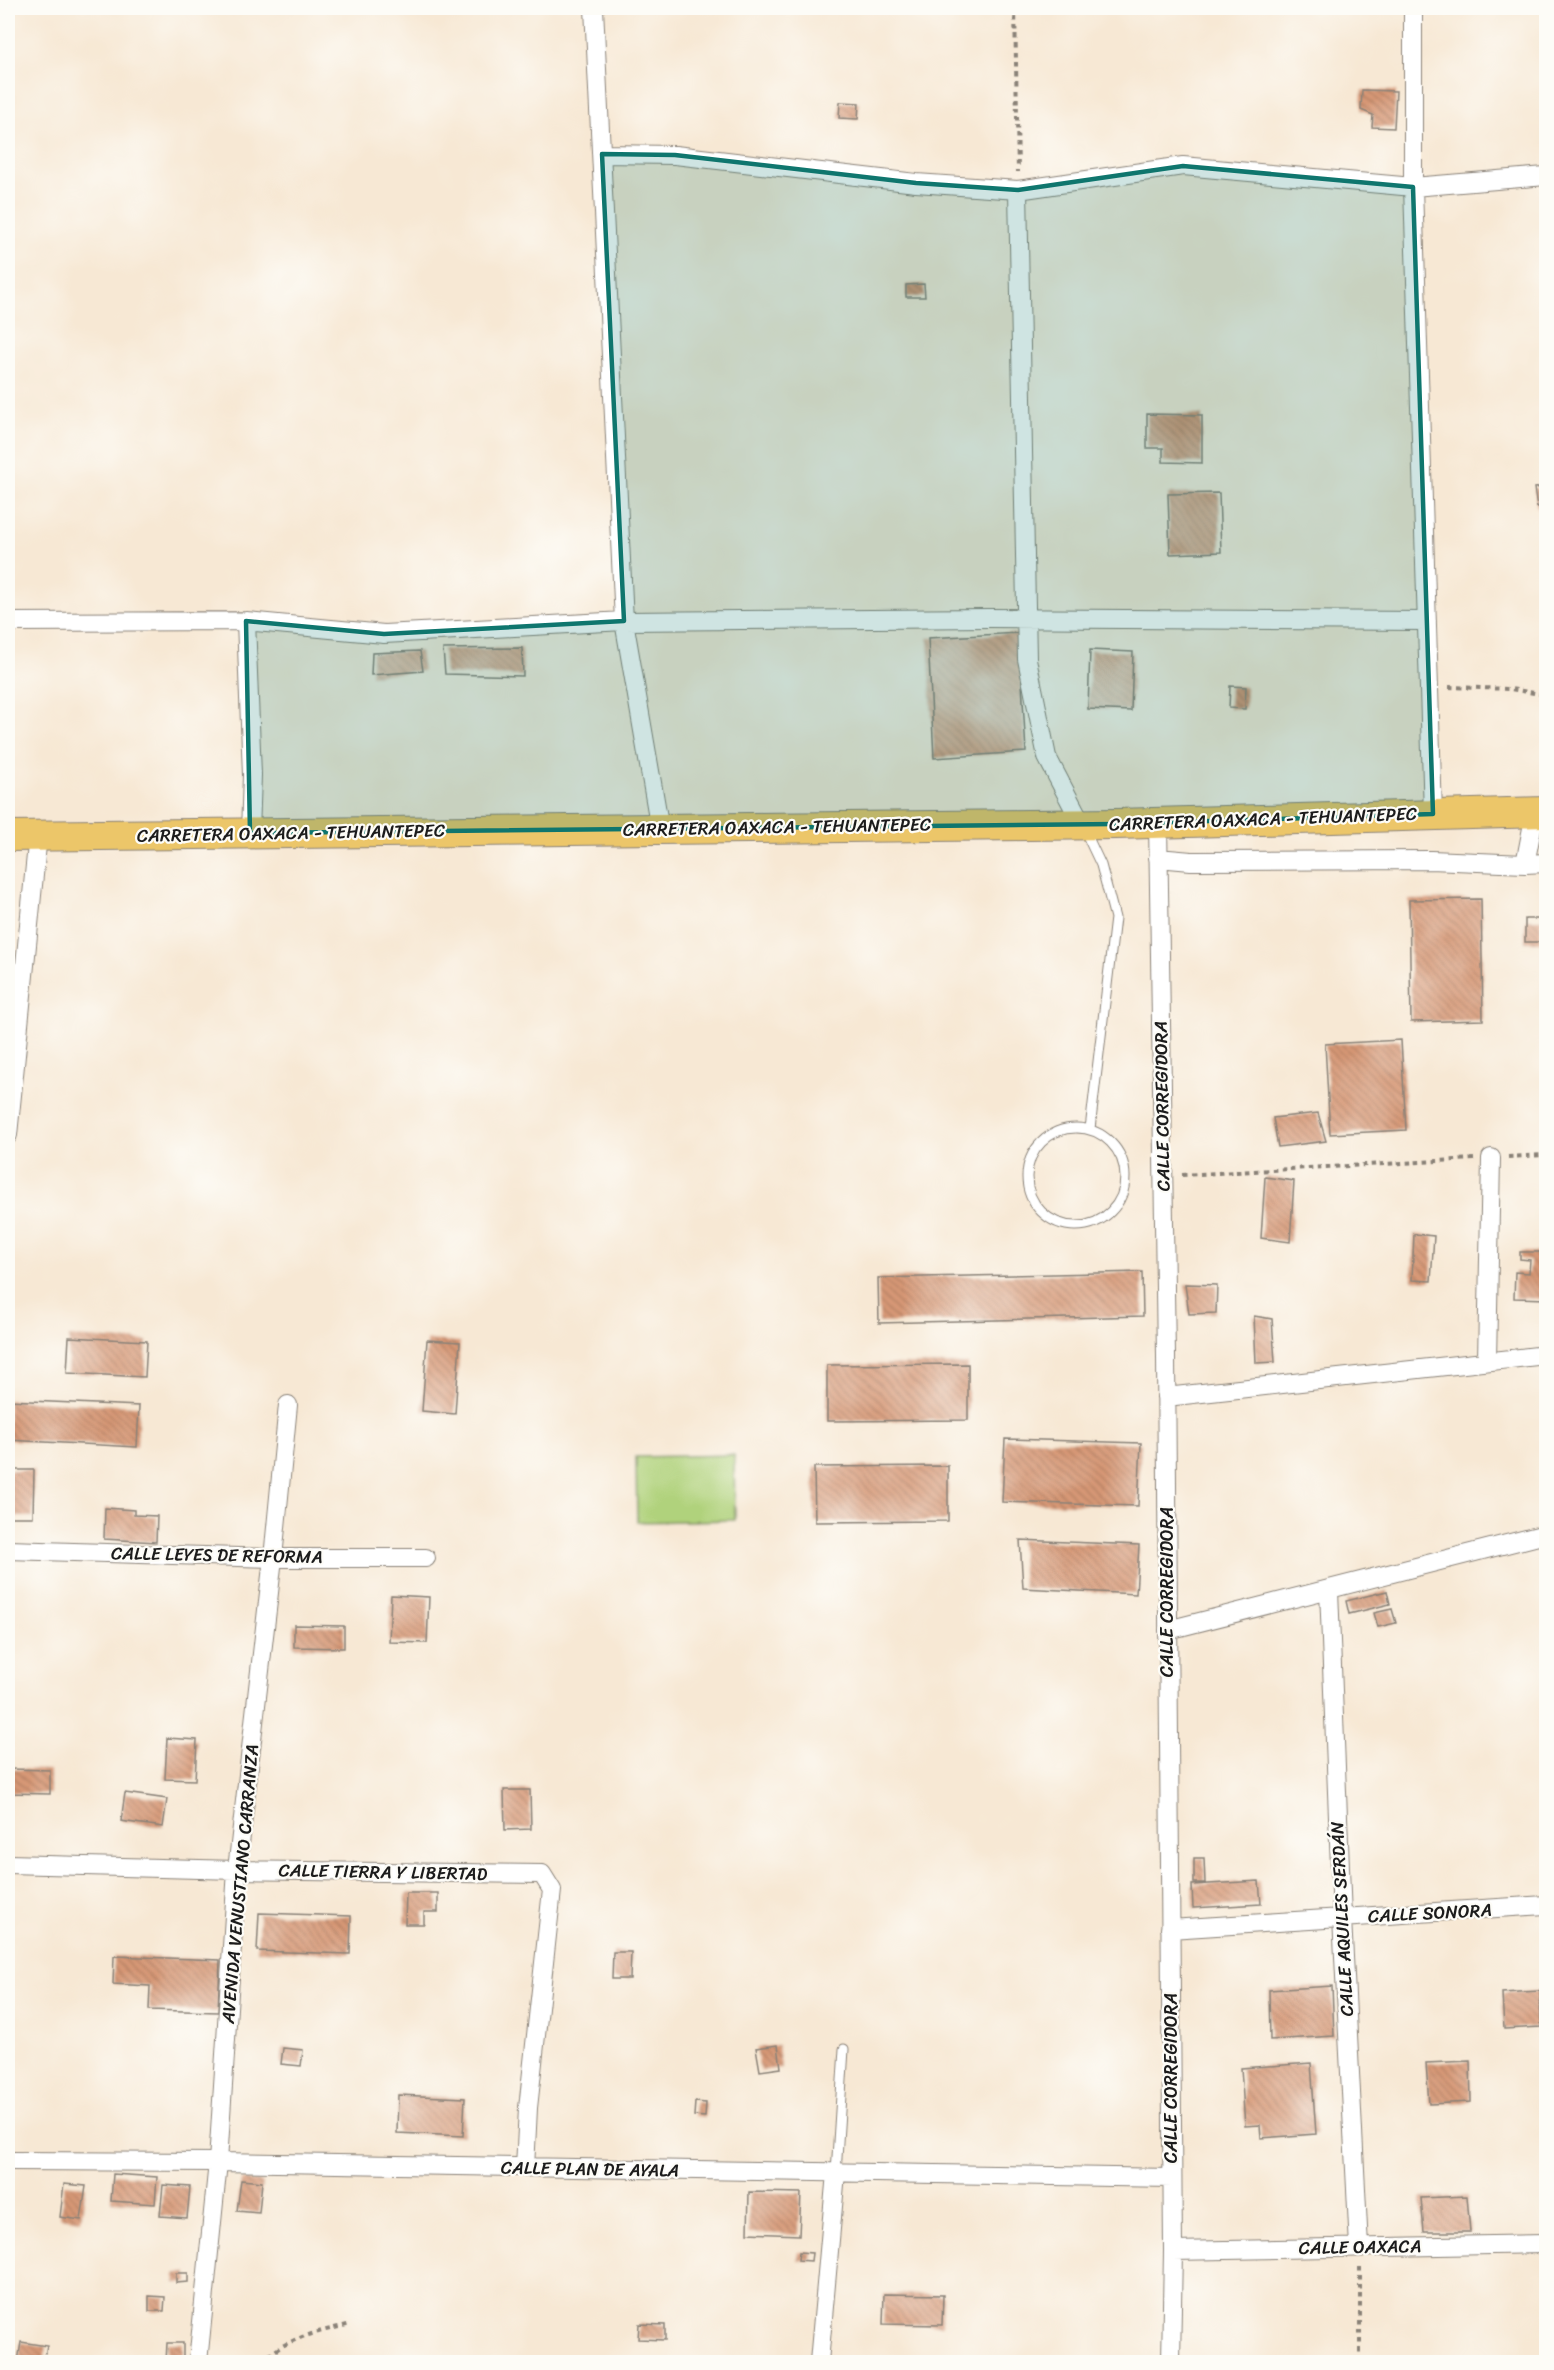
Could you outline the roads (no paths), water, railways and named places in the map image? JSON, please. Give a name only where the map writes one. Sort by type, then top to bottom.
[{"type":"main road","name":"CARRETERA OAXACA - TEHUANTEPEC","points":[[8,836],[1082,824],[1541,812]]},
{"type":"street","points":[[594,8],[624,621],[660,829]]},
{"type":"street","points":[[1413,8],[1413,187],[1433,814]]},
{"type":"street","points":[[602,154],[675,155],[916,183],[1018,190],[1183,166],[1413,187],[1546,176]]},
{"type":"street","points":[[1018,190],[1027,659],[1047,757],[1082,824]]},
{"type":"street","points":[[8,622],[246,621],[384,634],[624,621],[1026,619],[1427,621]]},
{"type":"street","points":[[246,621],[252,775],[249,833]]},
{"type":"street","points":[[1525,864],[1541,812]]},
{"type":"street","name":"CALLE CORREGIDORA","points":[[1158,822],[1168,1630],[1173,2251],[1171,2362]]},
{"type":"street","points":[[8,1135],[38,836]]},
{"type":"street","points":[[1158,858],[1191,861],[1431,860],[1546,863]]},
{"type":"street","points":[[1487,1361],[1491,1158]]},
{"type":"street","points":[[1166,1397],[1546,1355]]},
{"type":"street","name":"AVENIDA VENUSTIANO CARRANZA","points":[[198,2362],[218,2162],[237,1870],[288,1405]]},
{"type":"street","points":[[1168,1630],[1546,1534]]},
{"type":"street","name":"CALLE LEYES DE REFORMA","points":[[8,1550],[273,1558],[426,1558]]},
{"type":"street","name":"CALLE AQUILES SERDÁN","points":[[1329,1590],[1342,1918],[1359,2247]]},
{"type":"street","name":"CALLE TIERRA Y LIBERTAD","points":[[8,1864],[542,1874],[552,1890],[528,2108],[525,2168]]},
{"type":"street","name":"CALLE SONORA","points":[[1170,1929],[1546,1905]]},
{"type":"street","name":"CALLE PLAN DE AYALA","points":[[8,2161],[218,2162],[1172,2178]]},
{"type":"street","points":[[819,2362],[836,2173]]},
{"type":"street","name":"CALLE OAXACA","points":[[1173,2251],[1546,2244]]},
{"type":"lane","points":[[1082,824],[1101,865],[1114,918],[1090,1129]]},
{"type":"lane","points":[[1073,1128],[1090,1129],[1105,1137],[1120,1154],[1126,1177],[1124,1192],[1117,1206],[1106,1217],[1092,1224],[1077,1227],[1062,1225],[1047,1217],[1035,1205],[1028,1189],[1027,1172],[1031,1155],[1041,1142],[1056,1132],[1073,1128]]},
{"type":"lane","points":[[836,2173],[844,2049]]}]
